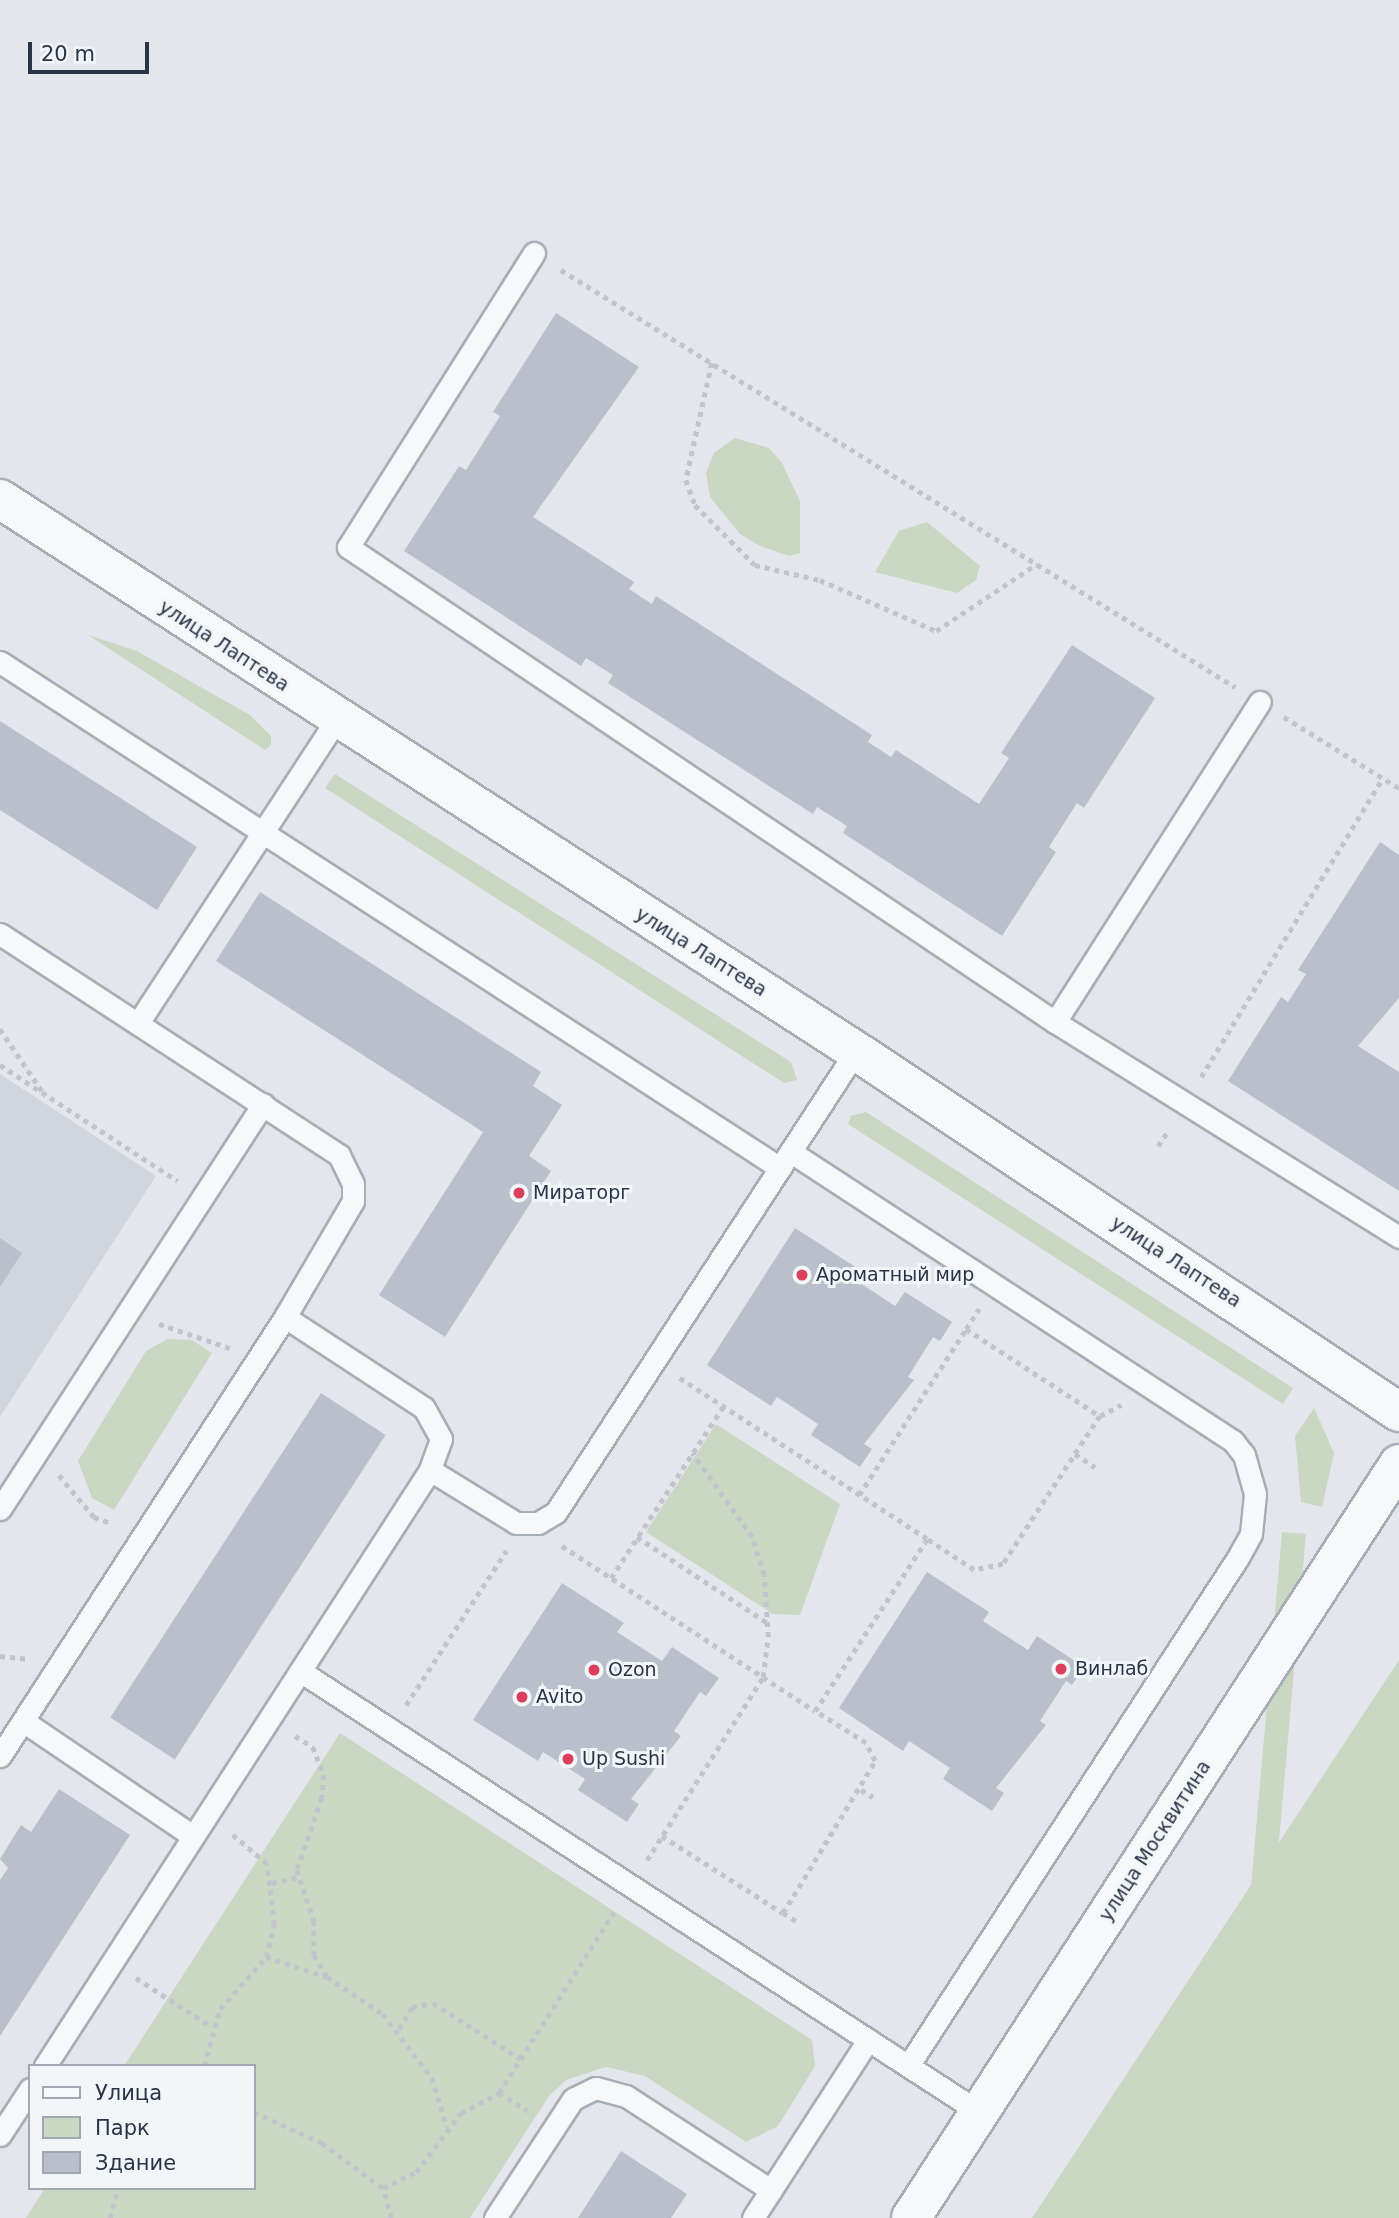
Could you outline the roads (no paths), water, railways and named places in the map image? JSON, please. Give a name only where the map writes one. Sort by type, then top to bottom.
[{"type":"street","name":"улица Лаптева","points":[[0,499],[336,720],[856,1051],[1399,1412]]},
{"type":"street","name":"улица Москвитина","points":[[911,2218],[1399,1464]]},
{"type":"lane","points":[[534,253],[348,547],[1055,1022],[1399,1237]]},
{"type":"lane","points":[[0,662],[263,833],[1233,1441],[1244,1455],[1255,1494],[1251,1534],[908,2066]]},
{"type":"lane","points":[[1055,1022],[1260,702]]},
{"type":"lane","points":[[138,1023],[336,720]]},
{"type":"lane","points":[[0,934],[339,1155],[353,1184],[345,1221],[0,1756]]},
{"type":"lane","points":[[430,1470],[526,1524],[556,1512],[856,1051]]},
{"type":"lane","points":[[1,1505],[48,1437],[262,1104]]},
{"type":"lane","points":[[46,2064],[430,1470],[441,1439],[434,1417],[285,1317]]},
{"type":"lane","points":[[300,1671],[979,2112]]},
{"type":"lane","points":[[23,1721],[194,1836]]},
{"type":"lane","points":[[753,2218],[868,2040]]},
{"type":"lane","points":[[495,2218],[573,2099],[596,2088],[626,2096],[771,2190]]},
{"type":"lane","points":[[0,2135],[28,2092]]},
{"type":"place","name":"Мираторг","points":[[519,1193]]},
{"type":"place","name":"Ароматный мир","points":[[802,1275]]},
{"type":"place","name":"Винлаб","points":[[1061,1669]]},
{"type":"place","name":"Ozon","points":[[594,1670]]},
{"type":"place","name":"Avito","points":[[522,1697]]},
{"type":"place","name":"Up Sushi","points":[[568,1759]]}]
